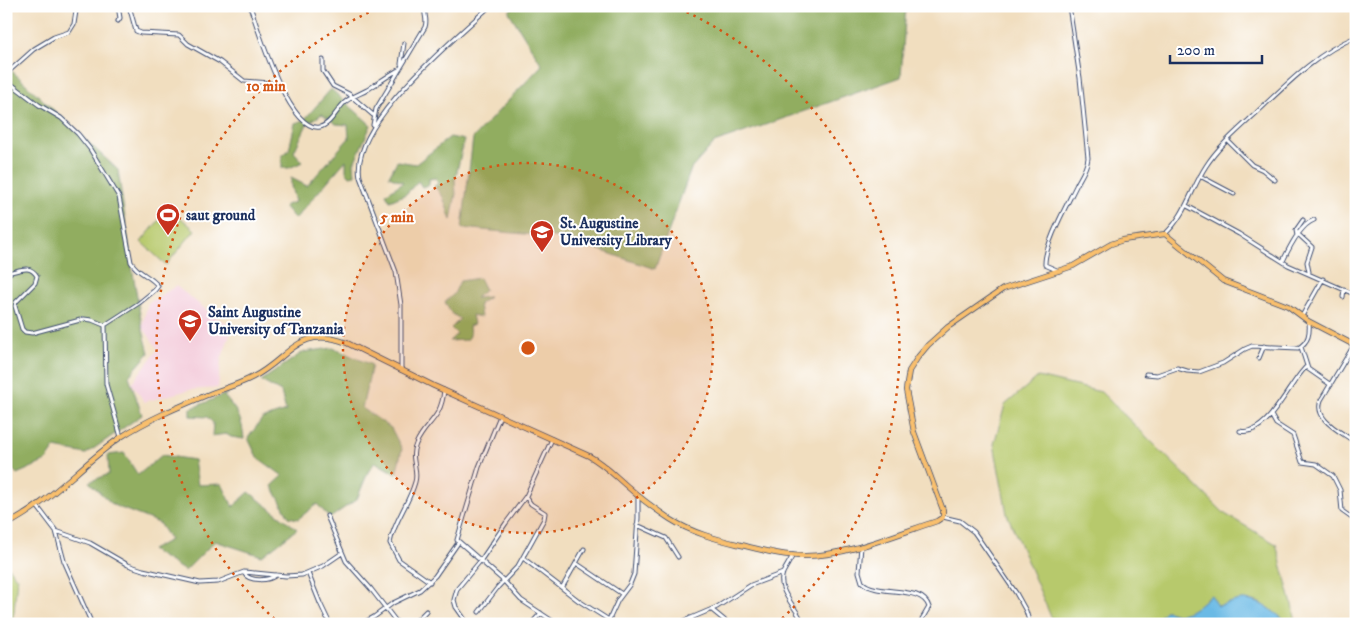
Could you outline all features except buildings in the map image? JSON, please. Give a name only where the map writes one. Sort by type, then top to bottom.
[{"type":"main road","points":[[6,525],[37,506],[84,464],[121,436],[150,420],[251,378],[300,343],[312,339],[334,339],[596,459],[638,496],[676,523],[696,532],[732,543],[793,556],[820,555],[861,546],[937,522],[943,517],[943,510],[914,432],[906,390],[909,371],[928,345],[948,327],[1003,289],[1084,261],[1112,244],[1123,240],[1165,234],[1223,280],[1282,303],[1308,321],[1355,345]]},
{"type":"street","points":[[67,6],[77,10]]},
{"type":"street","points":[[6,74],[34,49],[54,37],[69,32],[74,24],[75,13],[86,6]]},
{"type":"street","points":[[118,6],[120,16],[118,21]]},
{"type":"street","points":[[129,6],[136,31],[141,33],[179,35],[244,80],[270,84],[282,89]]},
{"type":"street","points":[[250,6],[273,71],[300,118],[307,125],[322,126],[346,102],[400,68],[404,43]]},
{"type":"street","points":[[373,128],[374,115],[427,23],[424,12],[425,6]]},
{"type":"street","points":[[402,370],[401,304],[398,278],[392,257],[358,170],[362,154],[373,128],[428,62],[490,6]]},
{"type":"street","points":[[1059,271],[1045,265],[1046,255],[1069,201],[1086,168],[1088,158],[1080,78],[1069,6]]},
{"type":"street","points":[[1165,234],[1175,226],[1187,206],[1200,176],[1214,154],[1292,79],[1333,48],[1356,37]]},
{"type":"street","points":[[323,60],[323,71],[330,83],[354,97],[374,115]]},
{"type":"street","points":[[6,80],[39,105],[61,118],[90,149],[119,197],[131,262],[135,269],[154,281],[158,286],[156,290],[139,303],[105,325]]},
{"type":"street","points":[[1228,140],[1252,165],[1266,172],[1275,180]]},
{"type":"street","points":[[1200,176],[1234,194]]},
{"type":"street","points":[[1187,206],[1283,261],[1356,295]]},
{"type":"street","points":[[1303,220],[1296,230],[1298,236],[1312,248],[1307,266],[1309,273]]},
{"type":"street","points":[[1283,261],[1290,246],[1309,223],[1314,220]]},
{"type":"street","points":[[6,273],[28,269],[36,273],[37,276],[35,283],[16,302],[15,306],[22,329],[25,332],[32,333],[84,319],[105,325]]},
{"type":"street","points":[[1302,316],[1323,279]]},
{"type":"street","points":[[1343,297],[1344,289]]},
{"type":"street","points":[[1146,374],[1157,375],[1177,368],[1187,372],[1199,372],[1223,363],[1248,346],[1301,347],[1309,336],[1308,321]]},
{"type":"street","points":[[105,325],[106,384],[121,436]]},
{"type":"street","points":[[1259,358],[1264,345]]},
{"type":"street","points":[[1355,345],[1319,405],[1321,414],[1336,429],[1356,443]]},
{"type":"street","points":[[1301,347],[1306,367],[1331,385]]},
{"type":"street","points":[[1240,431],[1245,433],[1253,431],[1271,415],[1296,378],[1306,367]]},
{"type":"street","points":[[430,582],[399,560],[390,543],[394,529],[416,481],[416,470],[412,458],[413,450],[441,409],[444,390]]},
{"type":"street","points":[[1271,415],[1276,424],[1292,435],[1302,462],[1316,464],[1333,476],[1340,490],[1342,511],[1356,521]]},
{"type":"street","points":[[500,416],[484,454],[457,538],[459,543],[504,581],[521,600],[557,624]]},
{"type":"street","points":[[468,624],[462,618],[456,606],[455,594],[457,589],[481,560],[526,496],[552,439]]},
{"type":"street","points":[[479,612],[523,558],[546,515],[542,510],[530,504],[526,496]]},
{"type":"street","points":[[523,558],[608,622],[634,574],[638,496]]},
{"type":"street","points":[[37,506],[56,531],[64,561],[92,624]]},
{"type":"street","points":[[326,516],[346,561],[386,607],[398,624]]},
{"type":"street","points":[[943,517],[960,521],[974,532],[1016,593],[1026,611],[1030,624]]},
{"type":"street","points":[[637,525],[666,538],[678,557]]},
{"type":"street","points":[[56,531],[90,542],[128,565],[188,581],[210,583],[244,572],[295,576],[308,573],[342,553]]},
{"type":"street","points":[[361,624],[369,622],[386,607],[417,593],[442,568],[459,543]]},
{"type":"street","points":[[861,546],[859,572],[862,582],[873,589],[889,589],[922,598],[929,607],[922,618],[922,624]]},
{"type":"street","points":[[562,588],[584,549]]},
{"type":"street","points":[[793,556],[782,578],[784,591],[803,623]]},
{"type":"street","points":[[335,558],[346,561]]},
{"type":"street","points":[[576,562],[622,594]]},
{"type":"street","points":[[244,572],[248,578],[269,579],[276,574]]},
{"type":"street","points":[[251,572],[258,578]]},
{"type":"street","points":[[308,573],[330,624]]},
{"type":"street","points":[[677,624],[711,610],[744,588],[783,574]]},
{"type":"street","points":[[711,610],[729,624]]},
{"type":"street","points":[[413,624],[426,611]]},
{"type":"street","points":[[531,624],[541,613]]},
{"type":"street","points":[[690,618],[696,624]]},
{"type":"street","points":[[721,624],[724,620]]},
{"type":"shaded area","name":"Saint Augustine University of Tanzania","points":[[176,286],[217,318],[233,326],[221,360],[218,388],[189,390],[144,402],[132,383],[158,349],[142,326],[148,303]]},
{"type":"green space","points":[[513,6],[906,6],[901,77],[714,143],[691,169],[655,269],[564,238],[462,228],[473,138],[542,65],[509,12]]},
{"type":"green space","points":[[6,69],[13,72],[118,170],[133,273],[142,326],[149,353],[129,376],[142,415],[86,454],[55,448],[46,461],[17,474],[6,463]]},
{"type":"green space","points":[[331,89],[371,125],[354,163],[355,175],[350,176],[346,171],[346,160],[295,219],[284,206],[295,202],[291,178],[307,186],[349,138],[348,125],[336,124],[322,114],[307,124],[294,152],[303,162],[289,168],[282,168],[282,156],[289,150],[295,123],[304,120]]},
{"type":"green space","points":[[450,137],[464,140],[455,180],[456,194],[451,220],[443,197],[434,186],[438,184],[436,178],[429,179],[429,185],[422,187],[418,181],[406,194],[390,201],[386,194],[403,182],[389,176],[397,161],[416,164]]},
{"type":"green space","name":"saut ground","points":[[169,208],[195,230],[166,265],[141,242]]},
{"type":"green space","points":[[479,278],[485,290],[475,298],[489,297],[479,304],[481,317],[472,315],[474,324],[469,326],[470,336],[467,340],[449,341],[457,334],[451,328],[460,319],[451,313],[445,302],[454,294],[460,281]]},
{"type":"green space","points":[[333,348],[372,365],[362,408],[391,428],[402,449],[396,474],[375,462],[368,472],[357,499],[330,518],[317,504],[298,519],[289,517],[272,486],[283,476],[257,457],[248,438],[262,419],[286,411],[281,392],[261,381],[303,352]]},
{"type":"green space","points":[[1038,377],[1101,392],[1225,514],[1276,544],[1297,624],[1286,621],[1257,602],[1243,601],[1218,606],[1208,596],[1198,606],[1186,613],[1177,614],[1165,611],[1154,624],[1054,624],[1007,514],[994,444],[1005,405]]},
{"type":"green space","points":[[228,393],[224,396],[238,416],[244,439],[231,437],[226,434],[212,436],[213,423],[207,417],[190,416],[190,409]]},
{"type":"green space","points":[[124,453],[138,475],[162,455],[194,460],[198,485],[222,484],[233,507],[249,492],[297,529],[262,556],[215,541],[185,571],[151,550],[170,540],[159,523],[113,505],[89,482],[109,474],[108,455]]},
{"type":"green space","points":[[6,565],[17,578],[11,624],[6,624]]},
{"type":"water","points":[[1211,595],[1218,606],[1242,600],[1258,603],[1290,624],[1154,624],[1165,611],[1181,614],[1195,608]]},
{"type":"place","name":"saut ground","points":[[168,236]]},
{"type":"place","name":"St. Augustine University Library","points":[[542,253]]},
{"type":"place","name":"Saint Augustine University of Tanzania","points":[[190,342]]}]
